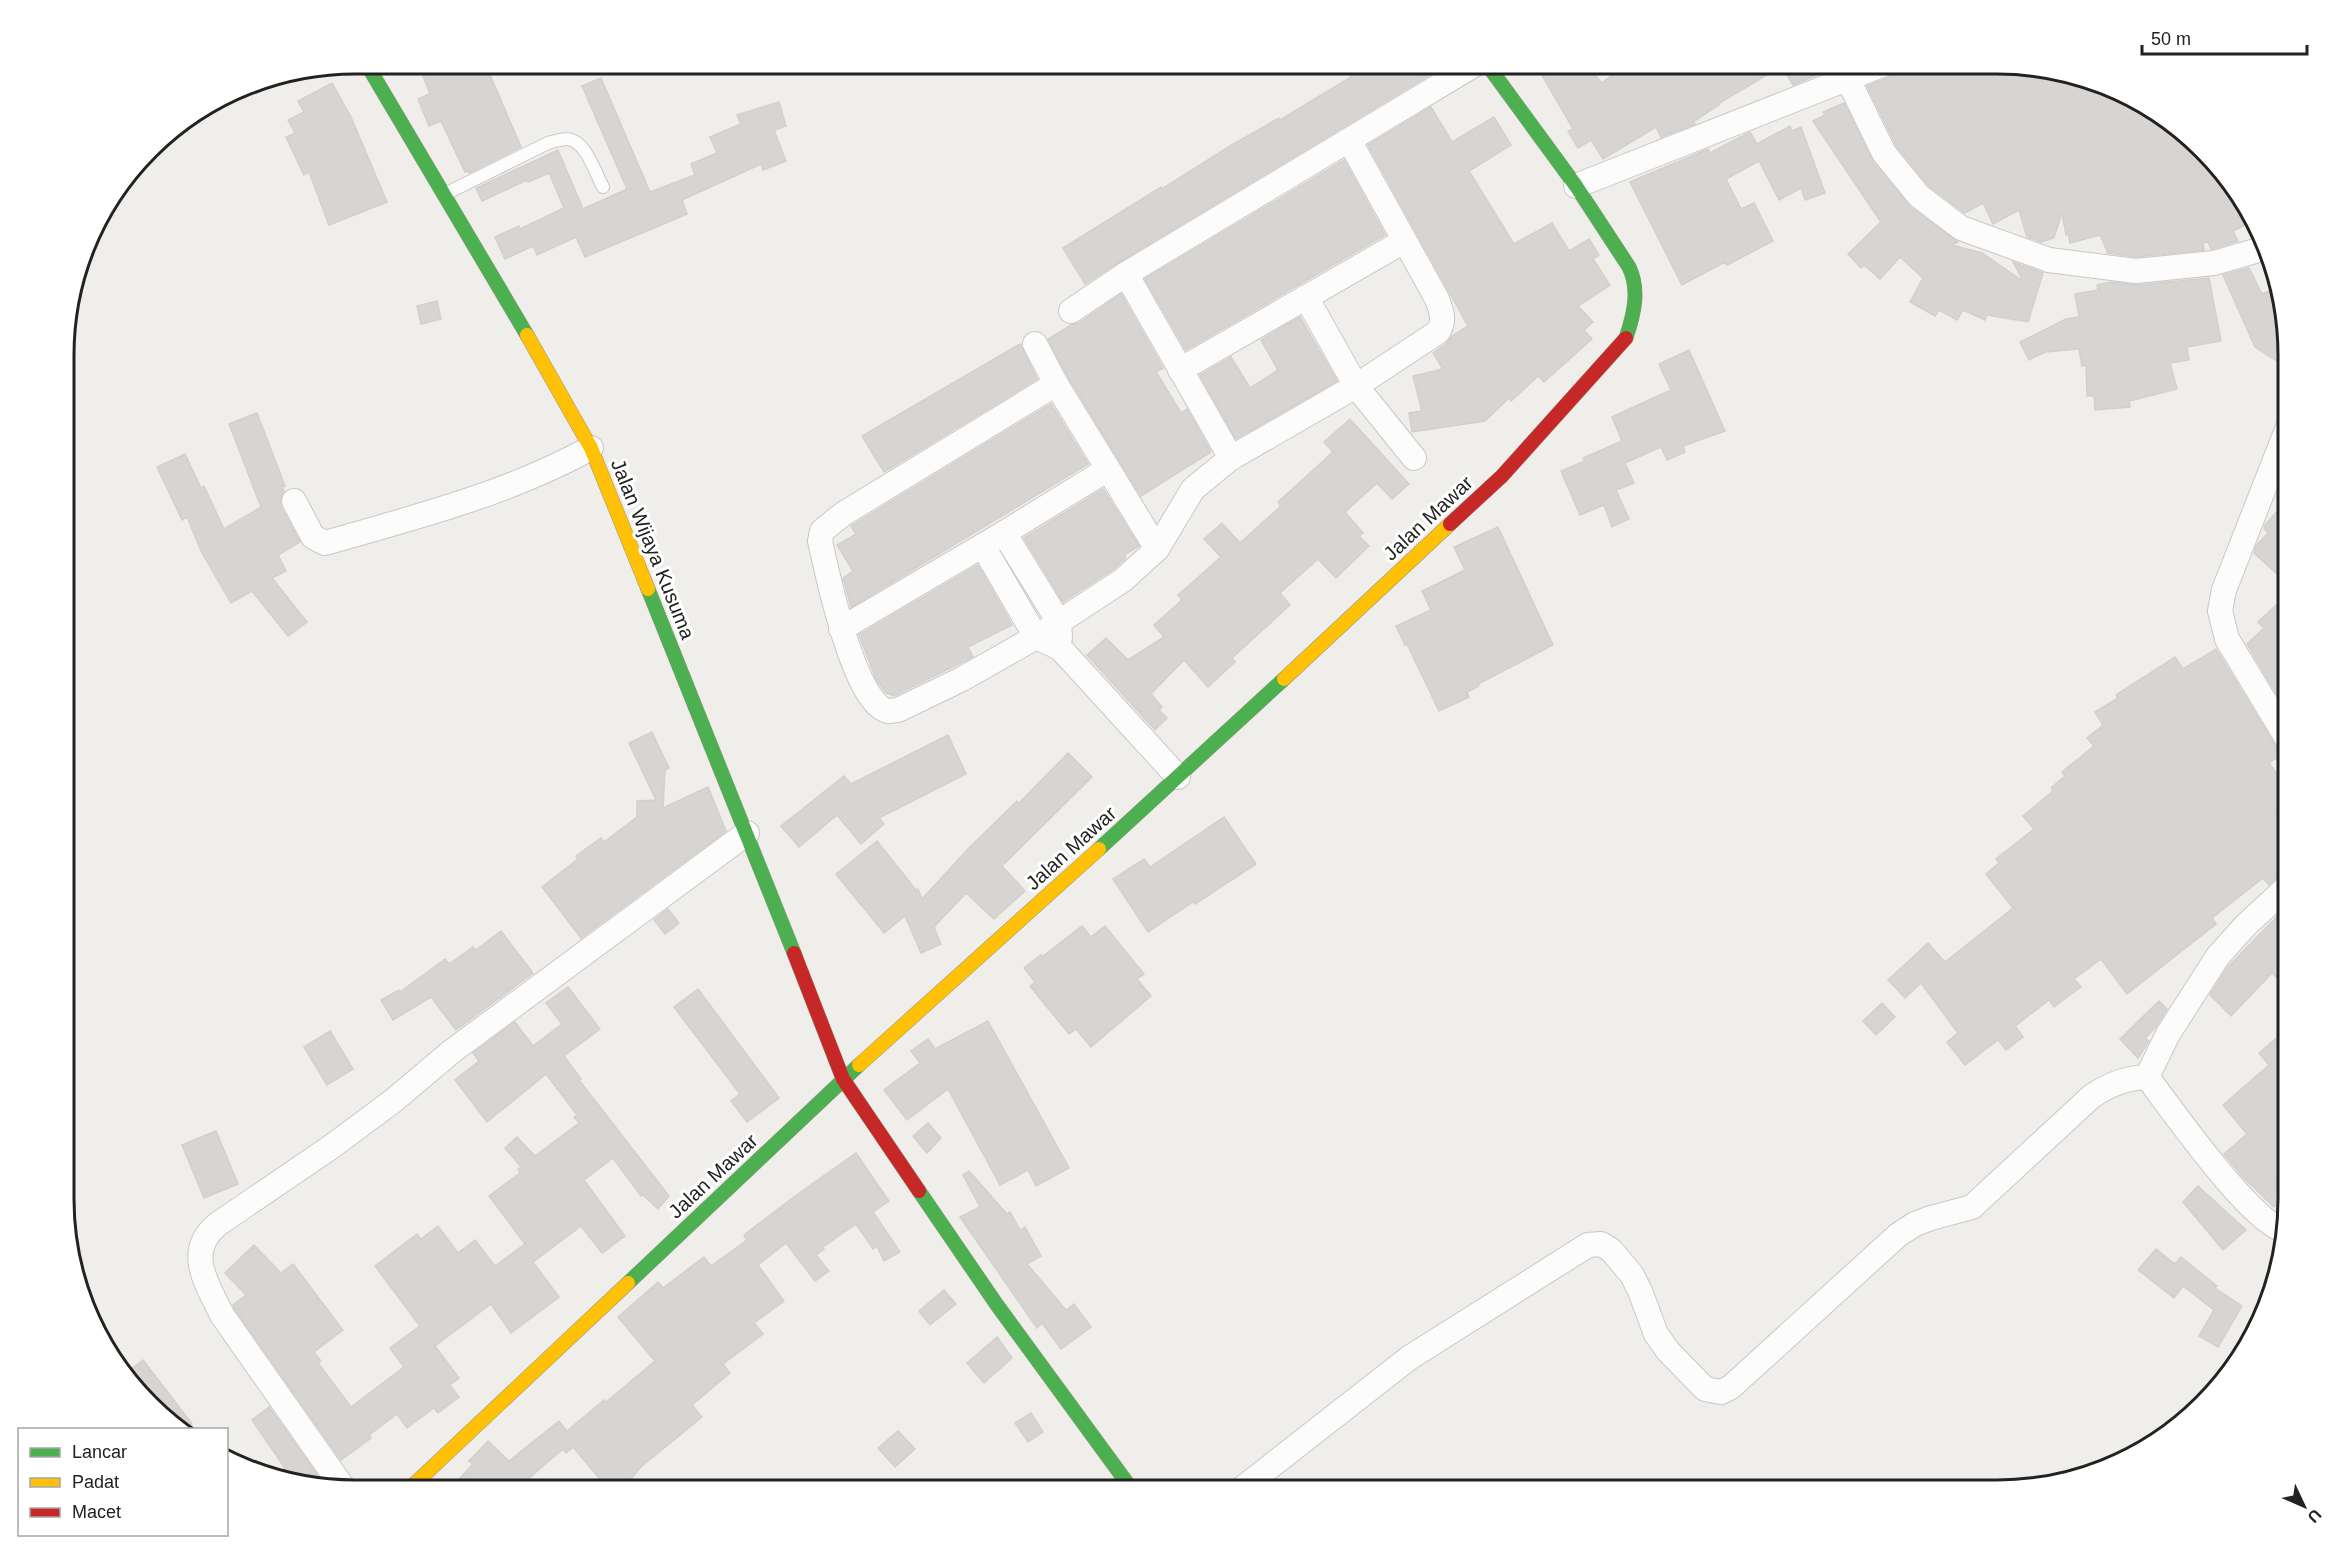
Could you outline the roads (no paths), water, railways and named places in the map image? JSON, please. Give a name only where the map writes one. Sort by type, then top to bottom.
[{"type":"street","name":"Jalan Wijaya Kusuma","points":[[373,74],[538,353],[591,448],[747,833],[843,1079],[997,1305],[1125,1480]]},
{"type":"street","points":[[1071,311],[1126,274],[1459,74]]},
{"type":"street","name":"Jalan Mawar","points":[[419,1480],[843,1079],[1178,777],[1502,476],[1624,342],[1636,298],[1633,278],[1576,186],[1494,74]]},
{"type":"street","points":[[1576,186],[1837,74]]},
{"type":"street","points":[[1845,74],[1884,153],[1919,196],[1961,228],[2049,260],[2136,271],[2214,262],[2258,250]]},
{"type":"street","points":[[1056,384],[843,514],[822,531],[820,541],[841,629],[866,689],[879,705],[888,711],[898,710],[962,679],[1036,637],[1123,580],[1157,549],[1193,489],[1230,458],[1356,386],[1438,332],[1443,324],[1443,314],[1437,299],[1349,140]]},
{"type":"street","points":[[1180,370],[1404,241]]},
{"type":"street","points":[[1126,274],[1230,458]]},
{"type":"street","points":[[1306,297],[1356,386],[1414,458]]},
{"type":"street","points":[[1035,344],[1056,384],[1157,549]]},
{"type":"street","points":[[294,501],[313,537],[325,543],[445,510],[501,490],[564,463],[591,448]]},
{"type":"street","points":[[2278,452],[2224,590],[2220,611],[2227,639],[2278,723]]},
{"type":"street","points":[[841,629],[983,546],[1107,469]]},
{"type":"street","points":[[1004,533],[1059,622],[1060,648]]},
{"type":"street","points":[[983,546],[1036,637],[1060,648],[1178,777]]},
{"type":"street","points":[[338,1480],[222,1315],[207,1283],[200,1261],[199,1250],[204,1238],[218,1224],[340,1141],[393,1101],[451,1052],[747,833]]},
{"type":"street","points":[[2147,1077],[2168,1034],[2218,956],[2246,925],[2278,895]]},
{"type":"street","points":[[2147,1077],[2246,1202],[2277,1228]]},
{"type":"street","points":[[1253,1480],[1409,1358],[1588,1245],[1601,1244],[1611,1250],[1640,1290],[1656,1334],[1668,1351],[1705,1389],[1721,1392],[1731,1387],[1898,1235],[1930,1218],[1972,1207],[2092,1096],[2110,1084],[2130,1078],[2147,1077]]},
{"type":"lane","points":[[444,194],[548,143],[566,139],[575,141],[583,148],[603,187]]}]
